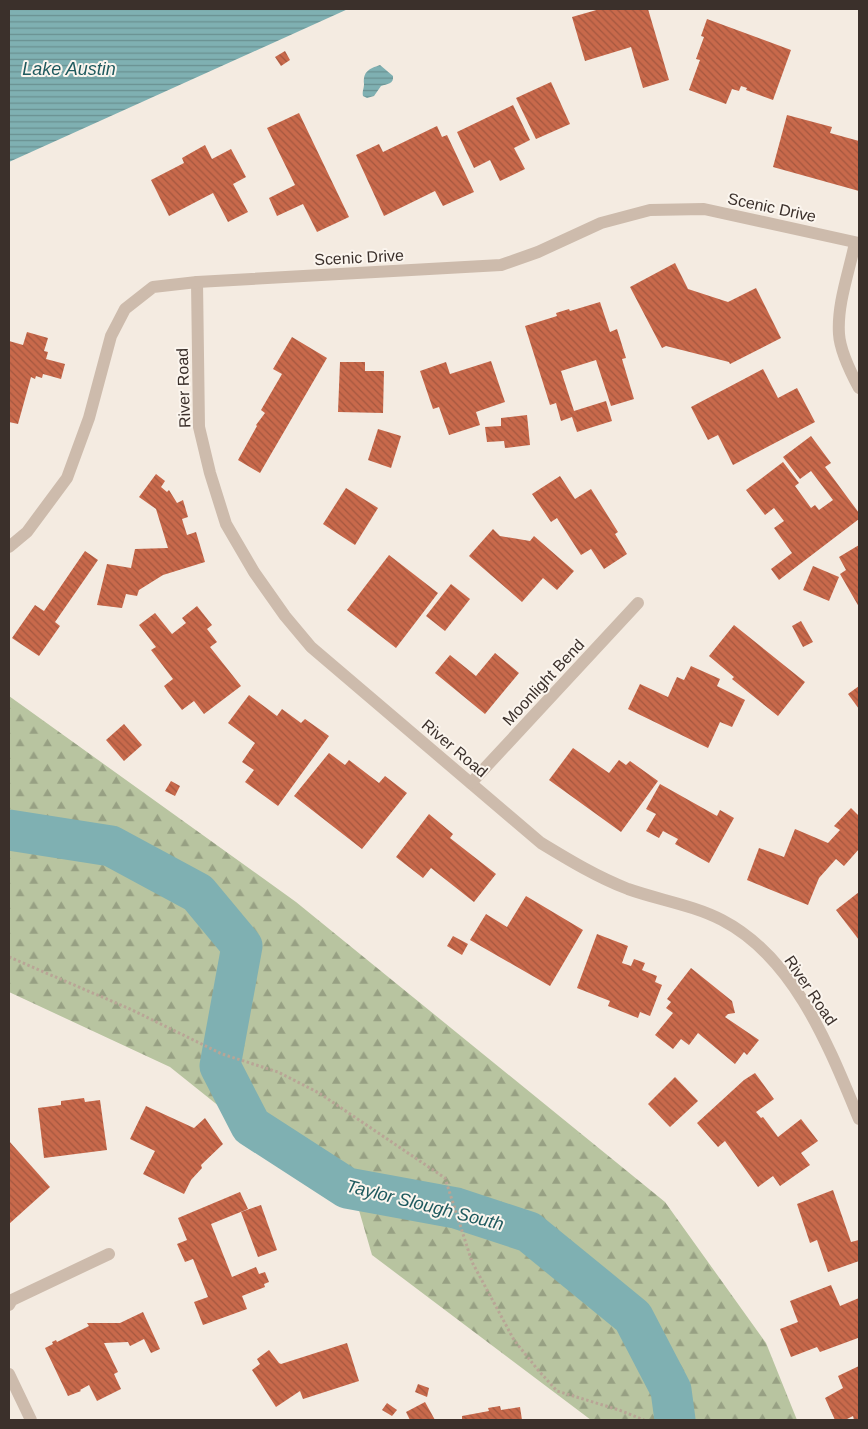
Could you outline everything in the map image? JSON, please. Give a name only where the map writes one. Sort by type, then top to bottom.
[{"type":"street","name":"Scenic Drive","points":[[9,547],[27,532],[67,478],[89,418],[111,336],[125,309],[153,288],[197,282],[501,265],[538,252],[601,223],[650,210],[704,209],[857,243]]},
{"type":"street","points":[[857,243],[842,302],[839,335],[849,368],[859,388]]},
{"type":"street","name":"River Road","points":[[197,282],[199,427],[210,473],[226,524],[254,572],[285,616],[311,647],[541,843],[580,867],[628,888],[721,920],[751,939],[777,965],[803,1002],[830,1049],[859,1119]]},
{"type":"street","name":"Moonlight Bend","points":[[471,783],[638,603]]},
{"type":"street","points":[[9,1305],[12,1300],[110,1254]]},
{"type":"street","points":[[9,1374],[31,1420]]},
{"type":"path","points":[[9,957],[130,1009],[222,1054],[278,1072],[319,1093],[445,1178],[472,1262],[514,1340],[538,1370],[557,1391],[619,1410],[644,1420]]},
{"type":"green space","points":[[9,696],[296,902],[665,1202],[766,1343],[797,1420],[591,1420],[372,1255],[356,1200],[250,1131],[170,1067],[9,992]]},
{"type":"water","name":"Lake Austin","points":[[9,9],[348,9],[9,162]]},
{"type":"water","points":[[380,65],[393,76],[392,81],[381,86],[374,96],[367,98],[363,96],[366,73]]},
{"type":"building","points":[[600,9],[648,9],[669,80],[643,88],[631,47],[585,61],[572,17]]},
{"type":"building","points":[[707,19],[791,50],[773,100],[746,90],[747,88],[741,86],[739,91],[732,89],[726,104],[689,90],[700,60],[696,59],[704,37],[701,36]]},
{"type":"building","points":[[285,51],[290,60],[281,66],[275,57]]},
{"type":"building","points":[[551,82],[570,124],[536,139],[516,98]]},
{"type":"building","points":[[513,105],[530,140],[514,148],[525,169],[500,181],[490,160],[474,168],[457,132]]},
{"type":"building","points":[[299,113],[349,217],[317,232],[303,204],[277,216],[269,198],[295,185],[267,128]]},
{"type":"building","points":[[787,115],[832,127],[830,133],[859,141],[859,191],[773,167]]},
{"type":"building","points":[[437,126],[442,137],[447,135],[474,192],[443,206],[435,191],[384,216],[356,155],[379,144],[383,152]]},
{"type":"building","points":[[205,145],[212,159],[231,149],[246,177],[233,184],[248,212],[228,222],[213,193],[169,216],[151,180],[184,163],[182,158]]},
{"type":"building","points":[[675,263],[688,289],[728,302],[756,288],[781,338],[730,364],[729,362],[666,346],[662,348],[630,287]]},
{"type":"building","points":[[600,302],[610,332],[617,329],[626,358],[622,359],[634,399],[611,406],[596,360],[561,371],[574,411],[606,401],[612,421],[577,432],[572,417],[561,421],[556,403],[550,405],[525,326],[557,316],[556,313]]},
{"type":"building","points":[[27,332],[48,338],[44,351],[48,352],[46,359],[65,364],[61,379],[43,374],[42,378],[36,376],[35,379],[31,377],[18,424],[9,422],[9,341],[23,345]]},
{"type":"building","points":[[292,337],[327,358],[260,473],[238,460],[256,425],[265,413],[261,410],[282,374],[273,369]]},
{"type":"building","points":[[491,361],[505,402],[476,412],[480,425],[449,435],[439,407],[433,409],[420,371],[446,362],[450,374]]},
{"type":"building","points":[[340,362],[365,362],[365,371],[384,371],[383,413],[338,412]]},
{"type":"building","points":[[763,369],[778,398],[797,388],[815,422],[733,465],[718,435],[708,440],[691,407]]},
{"type":"building","points":[[527,415],[530,445],[505,448],[504,441],[487,442],[485,427],[501,426],[501,418]]},
{"type":"building","points":[[378,429],[401,436],[391,468],[368,460]]},
{"type":"building","points":[[811,436],[831,463],[825,467],[859,513],[859,519],[779,580],[771,569],[792,553],[774,528],[784,521],[774,508],[765,515],[746,490],[783,462],[799,483],[795,486],[811,508],[815,505],[819,510],[833,500],[811,471],[800,479],[783,457]]},
{"type":"building","points":[[156,474],[165,481],[161,487],[167,492],[169,490],[177,503],[183,500],[188,517],[182,519],[187,535],[196,532],[205,562],[163,575],[139,590],[137,596],[126,594],[122,608],[97,605],[107,564],[131,568],[135,549],[168,548],[156,509],[139,497]]},
{"type":"building","points":[[560,476],[575,499],[591,489],[618,532],[615,534],[627,554],[604,569],[591,549],[581,555],[557,518],[551,522],[532,494]]},
{"type":"building","points":[[346,488],[378,508],[355,545],[323,524]]},
{"type":"building","points":[[493,529],[500,536],[530,541],[534,536],[574,571],[557,590],[543,578],[522,602],[469,556]]},
{"type":"building","points":[[859,545],[859,607],[840,574],[846,570],[839,557]]},
{"type":"building","points":[[85,551],[98,560],[55,622],[60,626],[39,656],[12,638],[35,605],[44,611]]},
{"type":"building","points":[[389,555],[438,593],[396,648],[347,610]]},
{"type":"building","points":[[813,566],[839,577],[829,601],[803,590]]},
{"type":"building","points":[[451,584],[470,599],[445,631],[426,616]]},
{"type":"building","points":[[197,606],[212,625],[207,629],[217,642],[210,647],[241,686],[204,714],[194,701],[182,710],[168,692],[164,686],[173,679],[151,650],[156,647],[139,625],[155,613],[172,634],[186,623],[182,618]]},
{"type":"building","points":[[801,621],[813,642],[803,647],[792,626]]},
{"type":"building","points":[[734,625],[805,682],[778,716],[732,679],[734,677],[709,656]]},
{"type":"building","points":[[495,653],[519,673],[485,714],[435,673],[450,655],[476,676]]},
{"type":"building","points":[[691,666],[720,679],[717,686],[745,700],[732,727],[720,722],[708,748],[628,709],[640,684],[668,697],[677,677],[684,680]]},
{"type":"building","points":[[859,686],[859,709],[848,694]]},
{"type":"building","points":[[249,695],[277,716],[282,709],[301,723],[305,719],[329,736],[278,806],[245,782],[254,770],[242,762],[255,743],[228,723]]},
{"type":"building","points":[[124,724],[142,745],[124,761],[106,740]]},
{"type":"building","points":[[573,748],[609,773],[619,760],[626,765],[630,761],[658,781],[621,832],[549,780]]},
{"type":"building","points":[[329,753],[345,765],[349,760],[379,783],[385,776],[407,793],[362,849],[294,796]]},
{"type":"building","points":[[171,781],[180,786],[175,796],[165,791]]},
{"type":"building","points":[[660,784],[717,816],[720,810],[734,818],[709,863],[675,844],[678,839],[663,831],[659,838],[646,831],[656,814],[646,809]]},
{"type":"building","points":[[851,808],[859,816],[859,849],[844,866],[836,859],[819,878],[808,905],[747,880],[759,848],[784,857],[795,829],[828,843],[840,830],[834,826]]},
{"type":"building","points":[[429,814],[453,834],[450,838],[496,874],[474,902],[431,868],[423,878],[396,857]]},
{"type":"building","points":[[859,892],[859,940],[836,910]]},
{"type":"building","points":[[526,896],[583,930],[550,986],[470,940],[486,914],[507,927]]},
{"type":"building","points":[[597,934],[628,946],[622,963],[631,966],[634,959],[645,963],[642,970],[657,976],[655,982],[662,985],[650,1016],[640,1012],[638,1018],[608,1006],[610,1001],[577,988]]},
{"type":"building","points":[[453,936],[468,944],[462,955],[447,946]]},
{"type":"building","points":[[691,968],[732,1001],[735,1013],[728,1014],[725,1017],[759,1040],[747,1055],[744,1052],[735,1064],[698,1033],[689,1045],[681,1039],[673,1049],[655,1035],[673,1013],[666,1008],[671,1002],[667,999]]},
{"type":"building","points":[[755,1073],[774,1099],[756,1112],[761,1118],[763,1117],[778,1137],[801,1119],[818,1141],[801,1153],[810,1165],[780,1186],[773,1176],[758,1187],[725,1141],[718,1147],[697,1123],[744,1080]]},
{"type":"building","points":[[675,1077],[698,1101],[670,1127],[648,1104]]},
{"type":"building","points":[[84,1098],[85,1102],[100,1100],[107,1150],[44,1158],[38,1108],[61,1105],[61,1101]]},
{"type":"building","points":[[146,1106],[194,1128],[205,1118],[223,1144],[201,1165],[202,1168],[191,1180],[184,1194],[143,1174],[155,1151],[130,1139]]},
{"type":"building","points":[[9,1141],[50,1187],[9,1224]]},
{"type":"building","points":[[833,1190],[851,1242],[859,1240],[859,1261],[828,1272],[817,1240],[810,1243],[797,1204]]},
{"type":"building","points":[[240,1192],[248,1209],[211,1224],[232,1277],[256,1267],[259,1274],[265,1272],[269,1282],[264,1284],[265,1287],[242,1296],[247,1309],[203,1325],[194,1302],[208,1297],[193,1259],[185,1262],[177,1244],[187,1240],[178,1218]]},
{"type":"building","points":[[261,1205],[277,1250],[258,1257],[241,1212]]},
{"type":"building","points":[[831,1285],[840,1306],[859,1298],[859,1341],[858,1338],[820,1352],[817,1347],[791,1357],[780,1329],[798,1322],[790,1301]]},
{"type":"building","points":[[143,1312],[160,1349],[151,1353],[144,1339],[130,1346],[128,1342],[104,1343],[118,1372],[114,1374],[121,1389],[97,1401],[89,1385],[81,1391],[68,1396],[45,1348],[56,1340],[57,1342],[89,1326],[87,1323],[120,1323]]},
{"type":"building","points":[[347,1343],[359,1381],[303,1399],[300,1391],[276,1407],[252,1370],[260,1364],[257,1359],[269,1350],[281,1364]]},
{"type":"building","points":[[859,1366],[859,1420],[854,1420],[853,1416],[845,1420],[835,1420],[825,1398],[843,1388],[838,1376]]},
{"type":"building","points":[[418,1384],[429,1388],[427,1397],[415,1392]]},
{"type":"building","points":[[425,1402],[435,1420],[410,1420],[406,1412]]},
{"type":"building","points":[[387,1403],[397,1410],[392,1416],[382,1410]]},
{"type":"building","points":[[500,1406],[501,1410],[520,1407],[522,1420],[462,1420],[462,1416],[489,1411],[488,1408]]},
{"type":"waterway","name":"Taylor Slough South","points":[[9,830],[111,846],[198,893],[242,946],[220,1066],[251,1126],[347,1188],[456,1208],[529,1232],[633,1317],[671,1390],[675,1420]]}]
